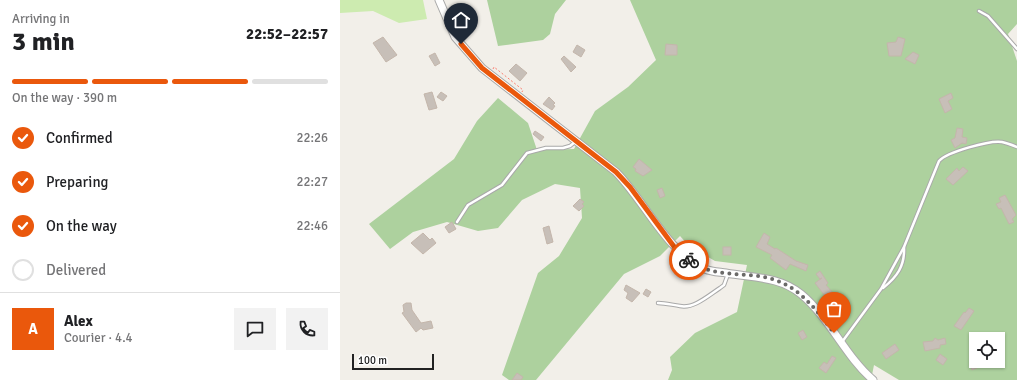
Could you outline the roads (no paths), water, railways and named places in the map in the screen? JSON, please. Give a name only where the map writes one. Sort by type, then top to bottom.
[{"type":"street","points":[[439,0],[455,37],[482,68],[616,172],[630,187],[678,252],[691,262],[708,270],[772,279],[790,286],[810,303],[873,380]]},
{"type":"lane","points":[[979,11],[988,16],[1017,49]]},
{"type":"lane","points":[[457,222],[468,206],[502,185],[527,153],[546,148],[563,148],[570,146],[575,141]]},
{"type":"lane","points":[[842,343],[881,289],[904,246],[936,165],[942,157],[956,151],[1001,142],[1017,147]]},
{"type":"lane","points":[[881,289],[894,280],[903,265],[904,246]]},
{"type":"lane","points":[[658,303],[692,306],[724,285],[728,274]]}]
